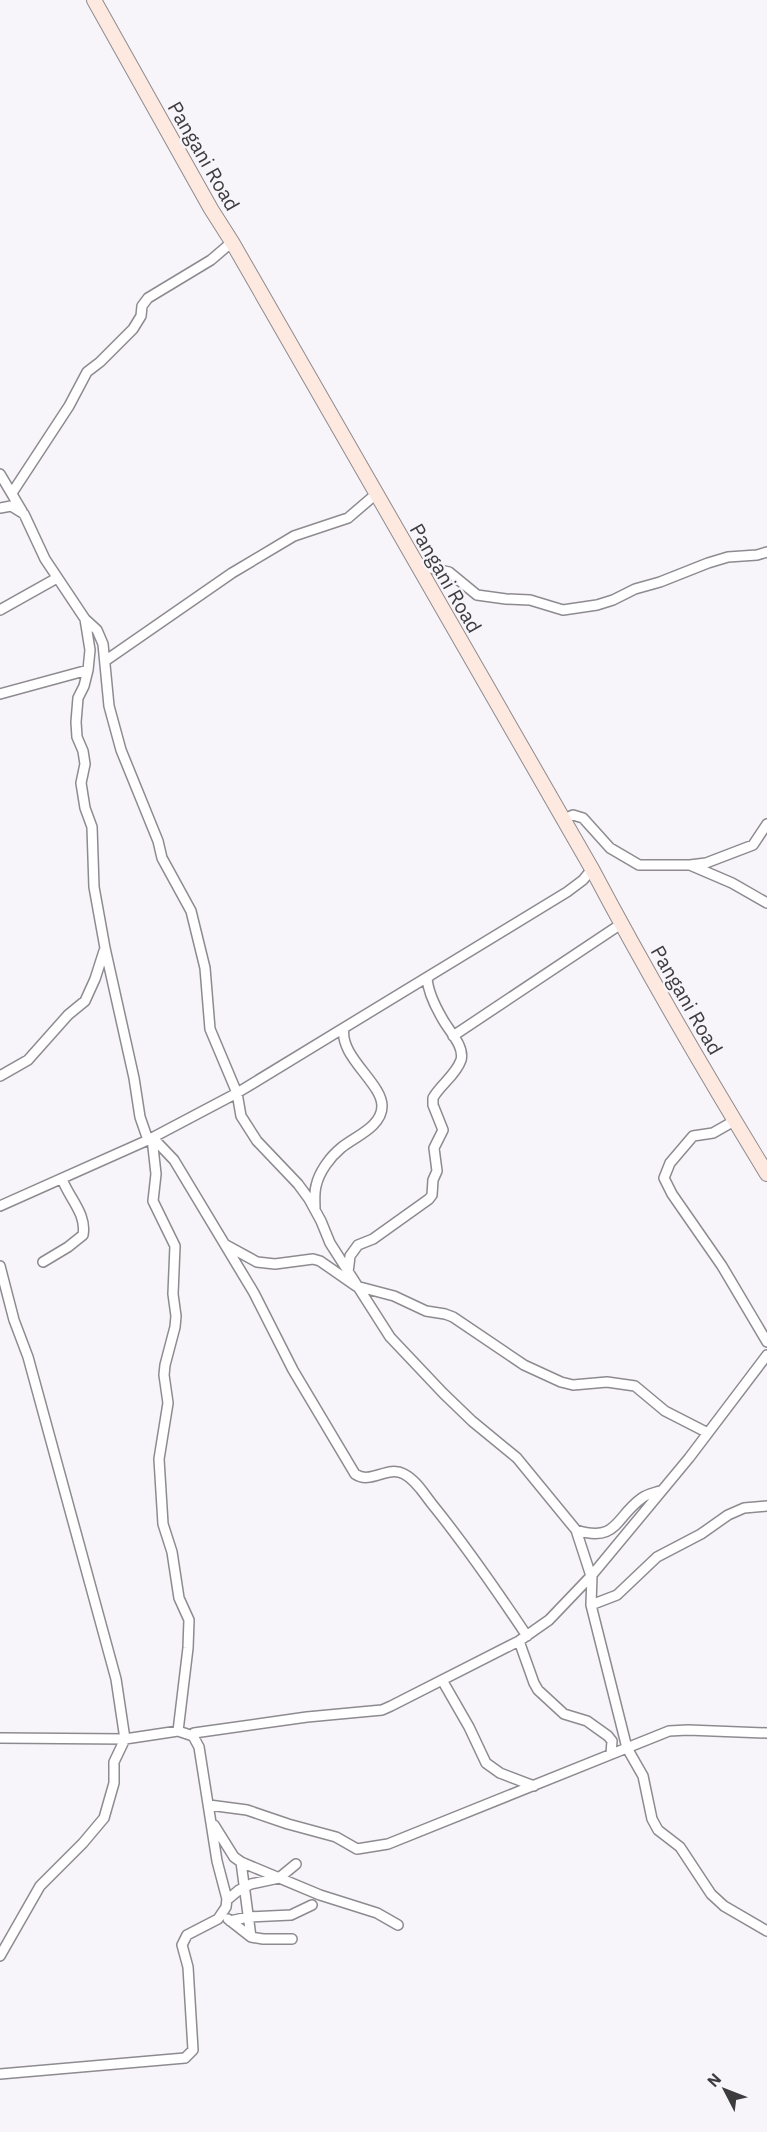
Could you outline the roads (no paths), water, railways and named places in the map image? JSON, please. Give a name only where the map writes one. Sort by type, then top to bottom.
[{"type":"main road","name":"Pangani Road","points":[[94,0],[211,209],[592,869],[734,1121],[767,1174]]},
{"type":"street","points":[[12,493],[69,406],[87,372],[133,329],[141,316],[142,306],[148,298],[211,260],[232,242]]},
{"type":"street","points":[[0,474],[24,513],[45,560],[85,619],[97,630],[103,644],[109,706],[120,750],[158,841],[162,858],[191,911],[205,968],[210,1029],[237,1093],[241,1116],[257,1141],[298,1184],[315,1210],[330,1243],[356,1286],[398,1346],[458,1407],[517,1458],[576,1530],[591,1575],[591,1605],[627,1748],[642,1776],[652,1819],[658,1830],[680,1847],[711,1894],[724,1906],[767,1931]]},
{"type":"street","points":[[105,661],[232,573],[294,536],[348,518],[376,494]]},
{"type":"street","points":[[0,508],[11,507],[24,513]]},
{"type":"street","points":[[417,565],[449,572],[477,595],[530,600],[562,610],[614,600],[634,589],[728,557],[767,552]]},
{"type":"street","points":[[0,610],[57,578]]},
{"type":"street","points":[[85,619],[90,650],[88,670],[78,698],[76,722],[77,737],[85,764],[81,783],[85,808],[92,826],[94,887],[134,1078],[140,1118],[151,1139],[156,1173],[153,1201],[175,1246],[173,1294],[176,1327],[165,1365],[168,1403],[159,1459],[163,1524],[172,1552],[179,1598],[189,1620],[188,1648],[177,1731]]},
{"type":"street","points":[[0,694],[88,670]]},
{"type":"street","points":[[562,820],[573,815],[583,818],[605,843],[633,862],[690,866],[753,844],[767,825]]},
{"type":"street","points":[[690,866],[732,883],[767,903]]},
{"type":"street","points":[[0,1206],[151,1139],[237,1093],[567,892],[592,869]]},
{"type":"street","points":[[453,1036],[621,924]]},
{"type":"street","points":[[0,1076],[28,1060],[68,1015],[85,1001],[105,948]]},
{"type":"street","points":[[348,1273],[350,1256],[358,1245],[381,1234],[425,1203],[432,1195],[433,1180],[437,1171],[434,1148],[443,1130],[433,1105],[433,1098],[460,1061],[460,1048],[441,1017],[428,986],[427,978],[431,974]]},
{"type":"street","points":[[315,1210],[315,1188],[327,1162],[340,1148],[374,1124],[380,1116],[382,1107],[380,1098],[347,1046],[343,1035],[344,1029]]},
{"type":"street","points":[[734,1121],[713,1133],[693,1136],[670,1163],[664,1178],[672,1194],[722,1266],[767,1342]]},
{"type":"street","points":[[151,1139],[174,1160],[254,1293],[293,1370],[355,1474],[369,1478],[395,1471],[409,1477],[447,1522],[523,1639],[534,1683],[538,1690],[564,1714],[587,1721],[608,1736],[612,1741],[611,1754]]},
{"type":"street","points":[[43,1262],[83,1235],[80,1212],[62,1179]]},
{"type":"street","points":[[224,1244],[257,1262],[275,1264],[313,1259],[320,1261],[356,1286],[394,1296],[426,1311],[453,1317],[524,1365],[561,1382],[573,1385],[607,1382],[635,1386],[666,1411],[708,1433]]},
{"type":"street","points":[[0,1266],[2,1281],[28,1357],[116,1679],[125,1739],[114,1762],[114,1783],[104,1818],[83,1844],[40,1886],[0,1956]]},
{"type":"street","points":[[193,1736],[194,1733],[382,1710],[523,1639],[549,1620],[591,1575],[689,1458],[767,1355]]},
{"type":"street","points":[[576,1530],[598,1534],[608,1531],[644,1496],[661,1490]]},
{"type":"street","points":[[591,1605],[617,1595],[657,1557],[701,1534],[728,1515],[744,1508],[767,1506]]},
{"type":"street","points":[[442,1680],[469,1727],[486,1763],[500,1773],[534,1786]]},
{"type":"street","points":[[0,1738],[125,1739],[177,1731],[193,1736],[199,1747],[213,1823],[217,1861],[226,1900],[226,1907],[221,1915],[213,1922],[187,1935],[183,1941],[182,1949],[188,1967],[194,2042],[193,2050],[189,2055],[185,2058],[170,2060],[0,2074]]},
{"type":"street","points":[[209,1805],[247,1809],[288,1824],[336,1837],[357,1849],[388,1844],[669,1731],[767,1733]]},
{"type":"street","points":[[213,1823],[234,1857],[241,1862],[320,1895],[377,1913],[398,1925]]},
{"type":"street","points":[[241,1862],[250,1937]]},
{"type":"street","points":[[226,1900],[245,1887],[279,1878],[296,1864]]},
{"type":"street","points":[[231,1921],[248,1917],[291,1915],[312,1905]]},
{"type":"street","points":[[221,1915],[250,1937],[292,1940]]}]
